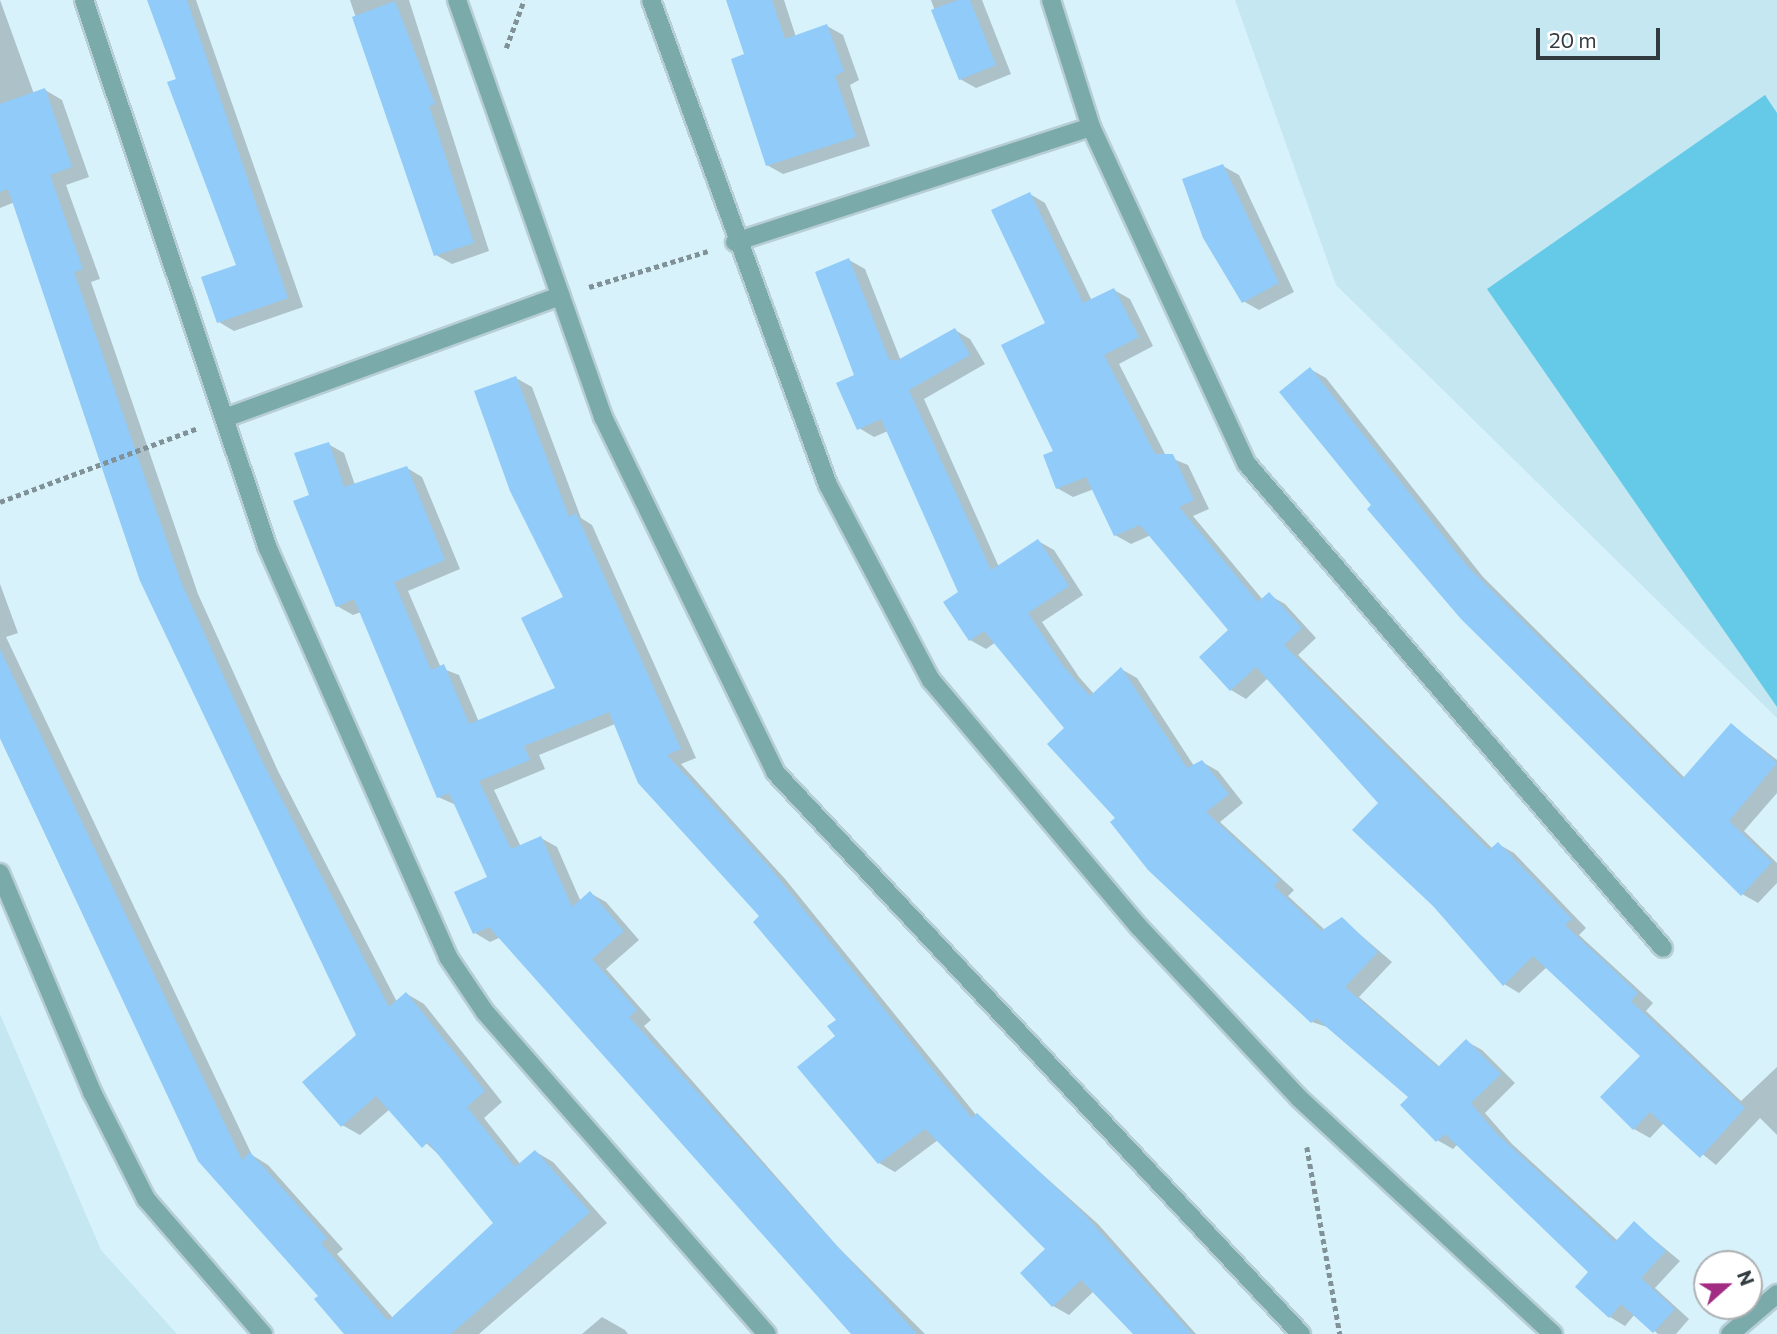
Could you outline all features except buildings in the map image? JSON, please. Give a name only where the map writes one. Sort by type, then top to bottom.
[{"type":"street","points":[[84,0],[267,546],[448,957],[485,1012],[767,1334]]},
{"type":"street","points":[[457,0],[603,417],[775,772],[1301,1334]]},
{"type":"street","points":[[651,0],[735,242],[828,485],[931,680],[1139,928],[1299,1098],[1553,1334]]},
{"type":"street","points":[[1051,0],[1091,127],[1247,464],[1663,948]]},
{"type":"street","points":[[735,242],[1091,127]]},
{"type":"street","points":[[225,418],[560,296]]},
{"type":"street","points":[[0,873],[92,1092],[146,1199],[263,1334]]},
{"type":"street","points":[[1730,1334],[1777,1294]]},
{"type":"path","points":[[560,296],[735,242]]},
{"type":"path","points":[[0,502],[225,418]]},
{"type":"path","points":[[1299,1098],[1340,1334]]},
{"type":"shaded area","points":[[1235,0],[1777,0],[1777,718],[1336,285]]},
{"type":"shaded area","points":[[1765,95],[1777,113],[1777,707],[1487,289]]},
{"type":"shaded area","points":[[0,1014],[101,1250],[177,1334],[0,1334]]}]
